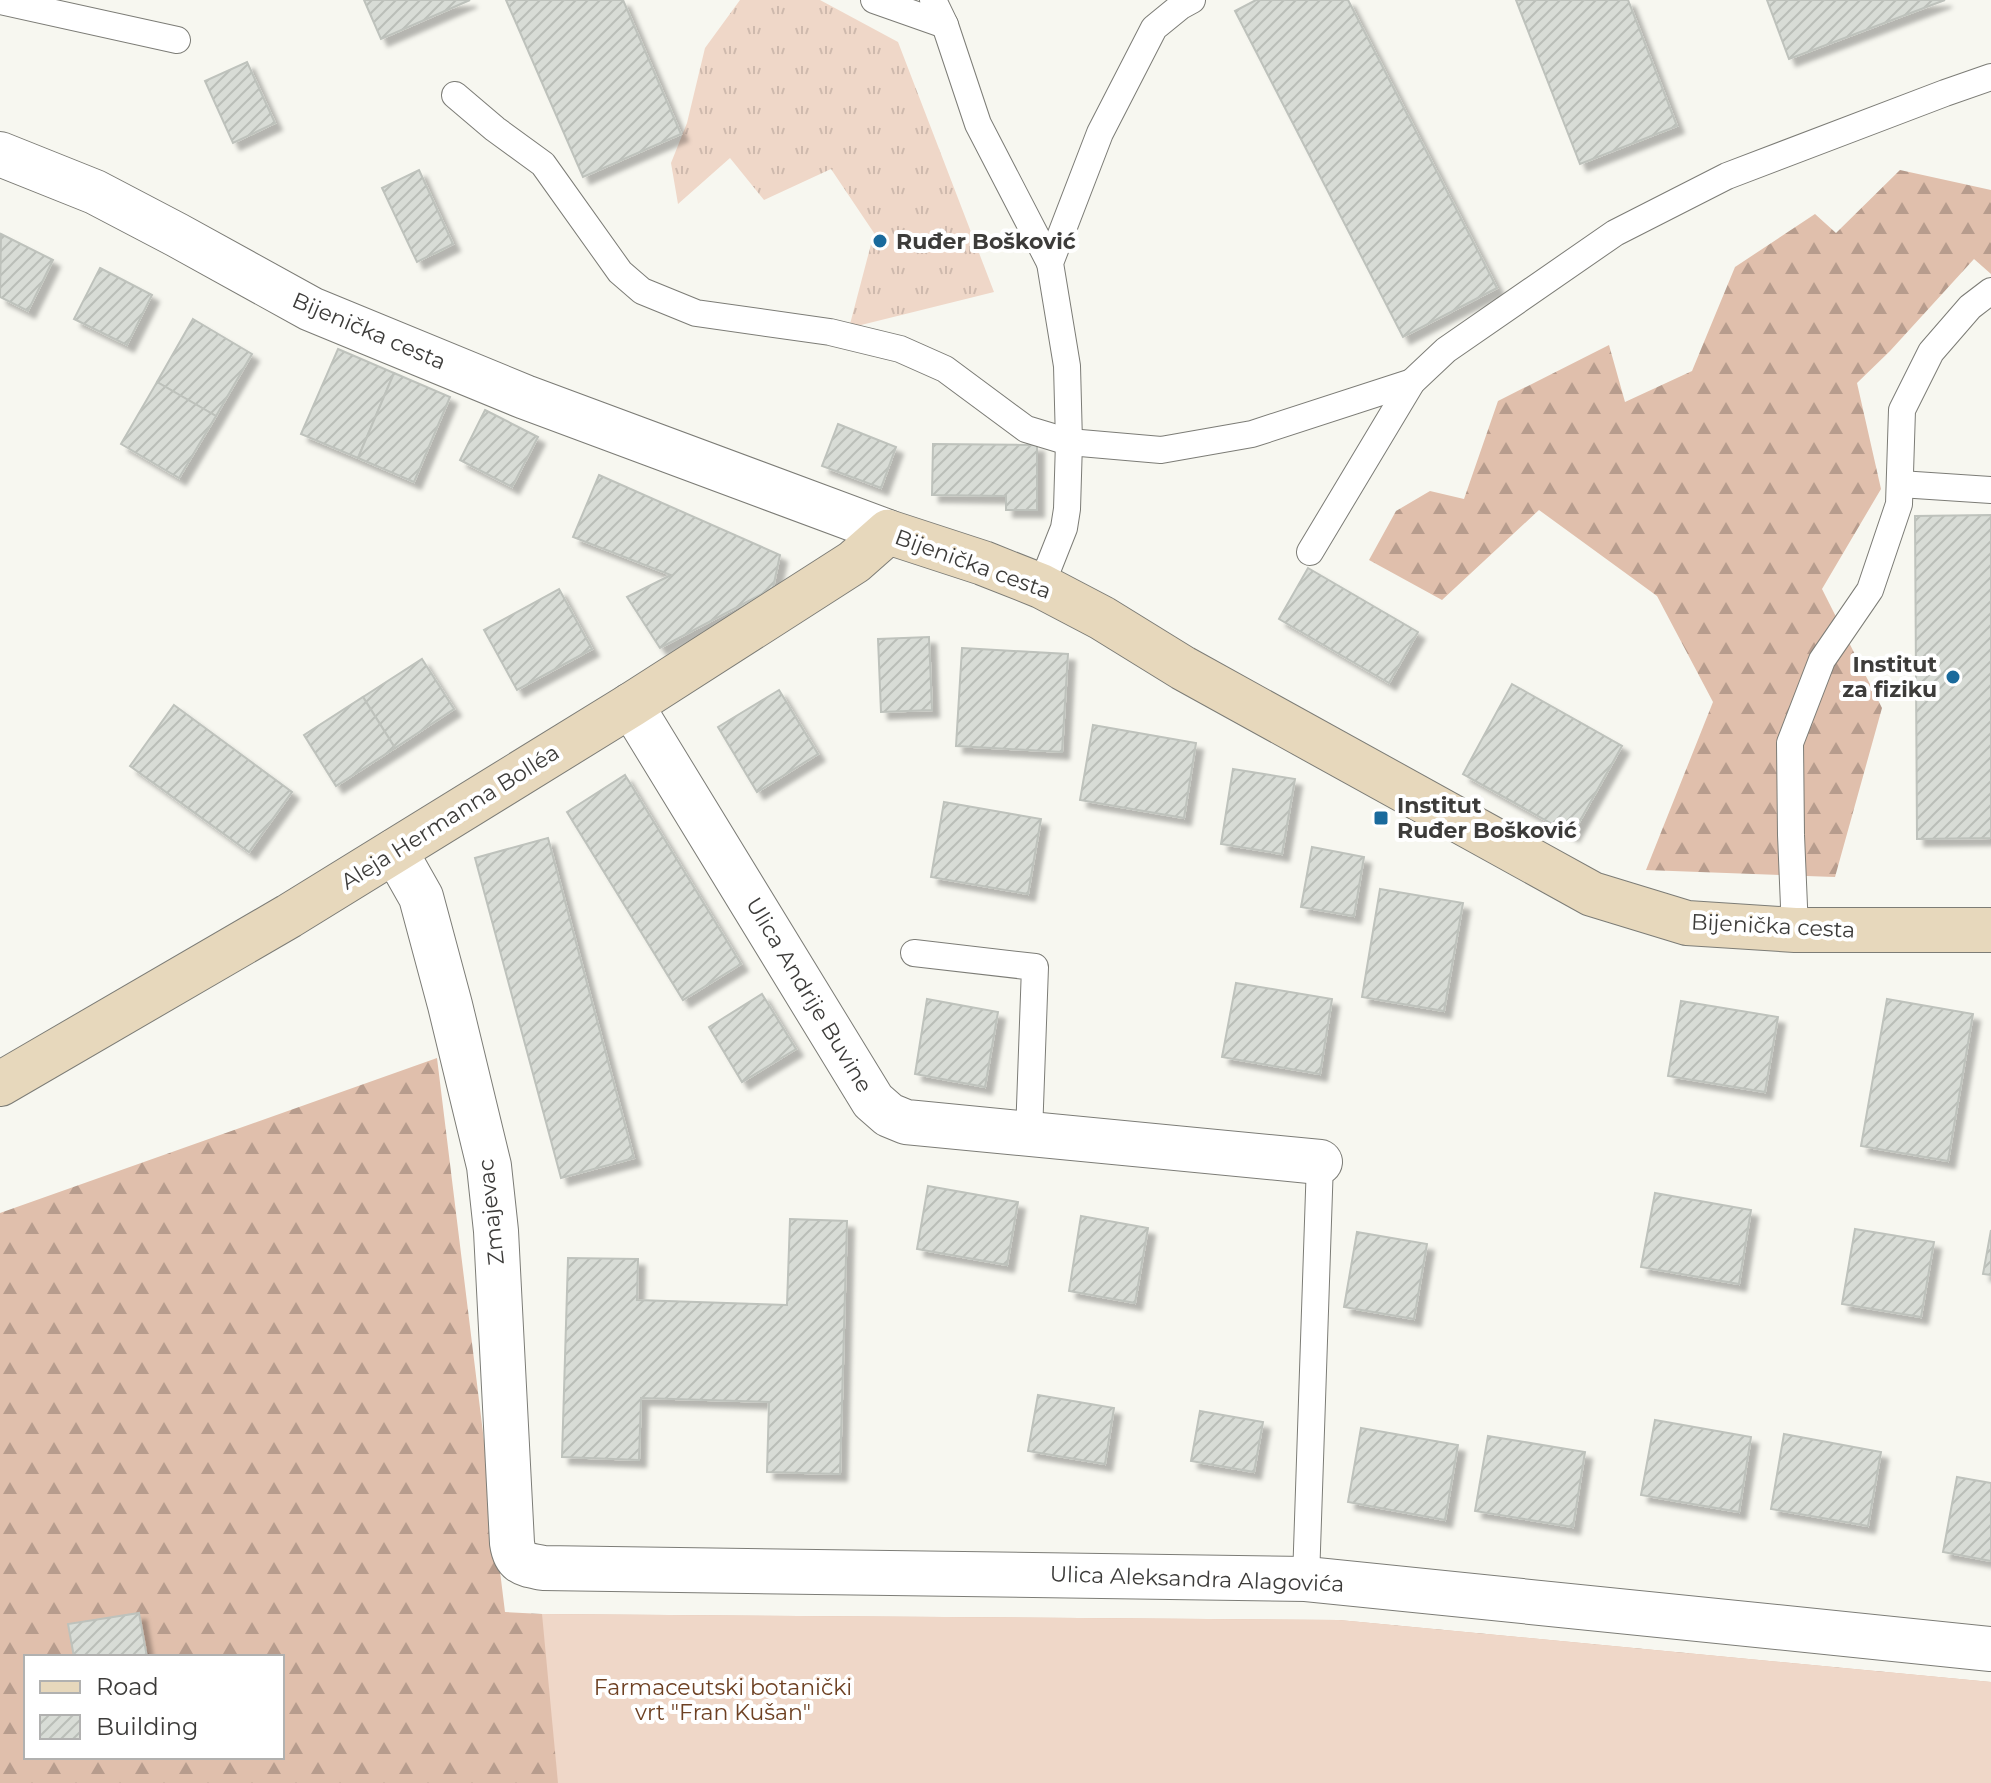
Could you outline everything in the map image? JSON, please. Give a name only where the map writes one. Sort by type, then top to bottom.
[{"type":"main road","name":"Bijenička cesta","points":[[888,532],[1041,586],[1592,894],[1687,923],[1795,930],[1991,930]]},
{"type":"main road","name":"Aleja Hermanna Bolléa","points":[[2,1078],[289,916],[395,851],[854,562],[888,532]]},
{"type":"street","name":"Bijenička cesta","points":[[0,154],[95,192],[311,309],[525,397],[888,532]]},
{"type":"street","name":"Ulica Andrije Buvine","points":[[631,705],[873,1101],[889,1115],[906,1122],[1320,1162]]},
{"type":"street","name":"Zmajevac","points":[[395,851],[421,897],[489,1166],[496,1231],[513,1551],[519,1561],[543,1568]]},
{"type":"street","name":"Ulica Aleksandra Alagovića","points":[[543,1568],[1306,1579],[1991,1649]]},
{"type":"lane","points":[[874,0],[945,25]]},
{"type":"lane","points":[[933,0],[945,25],[978,124],[1050,263],[1067,366],[1069,442],[1066,519],[1041,586]]},
{"type":"lane","points":[[1050,263],[1100,133],[1154,28],[1192,0]]},
{"type":"lane","points":[[0,1],[177,40]]},
{"type":"lane","points":[[1310,552],[1412,382],[1446,350],[1615,233],[1727,176],[1991,77]]},
{"type":"lane","points":[[455,95],[543,164],[620,272],[642,291],[696,313],[830,332],[900,349],[945,369],[1026,429],[1069,442],[1161,450],[1252,434],[1412,382]]},
{"type":"lane","points":[[1795,930],[1790,743],[1822,660],[1870,590],[1899,504],[1902,410],[1931,352],[1970,307],[1991,291]]},
{"type":"lane","points":[[1900,484],[1991,490]]},
{"type":"lane","points":[[914,953],[1035,967],[1029,1134]]},
{"type":"lane","points":[[1306,1579],[1320,1162]]},
{"type":"green space","points":[[740,0],[820,0],[898,42],[994,292],[849,328],[874,233],[831,169],[764,200],[730,158],[678,204],[671,163],[687,123],[705,48]]},
{"type":"green space","points":[[1900,170],[1991,190],[1991,274],[1974,259],[1857,383],[1881,489],[1822,589],[1882,708],[1835,877],[1646,870],[1713,702],[1657,596],[1539,510],[1442,600],[1369,560],[1396,511],[1430,491],[1464,499],[1498,401],[1609,345],[1625,402],[1692,371],[1735,267],[1815,214],[1836,233]]},
{"type":"green space","points":[[437,1058],[505,1612],[1339,1620],[1991,1682],[1991,1783],[0,1783],[0,1213]]},
{"type":"green space","name":"Farmaceutski botanički vrt \"Fran Kušan\"","points":[[542,1614],[1339,1620],[1991,1682],[1991,1783],[558,1783]]},
{"type":"building","points":[[364,0],[470,0],[381,39]]},
{"type":"building","points":[[506,0],[623,0],[681,134],[583,177]]},
{"type":"building","points":[[1256,0],[1348,0],[1497,288],[1403,337],[1235,11]]},
{"type":"building","points":[[1516,0],[1628,0],[1677,126],[1580,164]]},
{"type":"building","points":[[1767,0],[1945,0],[1789,59]]},
{"type":"building","points":[[247,62],[275,123],[233,143],[205,81]]},
{"type":"building","points":[[419,170],[453,244],[417,262],[382,188]]},
{"type":"building","points":[[1,234],[53,260],[28,311],[0,297]]},
{"type":"building","points":[[100,268],[152,295],[127,345],[74,319]]},
{"type":"building","points":[[193,319],[252,354],[216,416],[157,382]]},
{"type":"building","points":[[338,349],[394,373],[358,458],[301,434]]},
{"type":"building","points":[[394,373],[450,397],[414,482],[358,458]]},
{"type":"building","points":[[157,382],[216,416],[179,478],[121,444]]},
{"type":"building","points":[[485,410],[538,437],[512,487],[460,460]]},
{"type":"building","points":[[838,424],[896,447],[881,488],[822,466]]},
{"type":"building","points":[[933,444],[1037,445],[1037,510],[1006,510],[1006,496],[932,495]]},
{"type":"building","points":[[599,475],[780,555],[773,588],[660,648],[627,597],[671,575],[573,537]]},
{"type":"building","name":"Institut za fiziku","points":[[1991,515],[1991,838],[1917,839],[1915,516]]},
{"type":"building","points":[[1308,568],[1418,632],[1389,683],[1279,619]]},
{"type":"building","points":[[559,589],[592,649],[517,690],[484,630]]},
{"type":"building","points":[[929,637],[932,710],[881,712],[878,639]]},
{"type":"building","points":[[962,648],[1068,654],[1062,752],[956,746]]},
{"type":"building","points":[[422,659],[454,709],[395,748],[363,697]]},
{"type":"building","points":[[1512,684],[1622,746],[1572,835],[1463,774]]},
{"type":"building","points":[[779,690],[818,754],[757,792],[718,727]]},
{"type":"building","points":[[363,697],[395,748],[336,786],[304,735]]},
{"type":"building","points":[[174,705],[292,792],[249,852],[130,766]]},
{"type":"building","points":[[1093,725],[1196,743],[1184,818],[1080,800]]},
{"type":"building","points":[[1233,769],[1295,779],[1282,854],[1221,844]]},
{"type":"building","points":[[625,775],[741,964],[683,1000],[567,812]]},
{"type":"building","points":[[944,802],[1041,819],[1028,894],[931,877]]},
{"type":"building","points":[[548,838],[634,1158],[561,1178],[475,858]]},
{"type":"building","points":[[1312,847],[1364,857],[1354,916],[1301,907]]},
{"type":"building","points":[[1380,889],[1463,903],[1444,1011],[1362,997]]},
{"type":"building","points":[[1236,983],[1332,999],[1320,1074],[1222,1057]]},
{"type":"building","points":[[762,994],[796,1049],[742,1082],[709,1027]]},
{"type":"building","points":[[927,999],[998,1012],[985,1087],[915,1074]]},
{"type":"building","points":[[1887,999],[1973,1014],[1948,1161],[1861,1146]]},
{"type":"building","points":[[1681,1001],[1778,1017],[1765,1092],[1668,1076]]},
{"type":"building","points":[[928,1186],[1018,1202],[1007,1265],[917,1249]]},
{"type":"building","points":[[1655,1193],[1751,1210],[1739,1284],[1641,1267]]},
{"type":"building","points":[[1081,1216],[1148,1228],[1135,1303],[1069,1291]]},
{"type":"building","points":[[790,1219],[847,1221],[840,1474],[767,1472],[769,1402],[641,1398],[639,1460],[562,1457],[568,1258],[638,1259],[637,1300],[787,1305]]},
{"type":"building","points":[[1855,1229],[1934,1242],[1921,1317],[1842,1304]]},
{"type":"building","points":[[1991,1230],[1991,1275],[1983,1274]]},
{"type":"building","points":[[1357,1232],[1427,1244],[1414,1319],[1344,1307]]},
{"type":"building","points":[[1038,1395],[1114,1408],[1105,1464],[1028,1451]]},
{"type":"building","points":[[1200,1411],[1263,1422],[1254,1472],[1191,1461]]},
{"type":"building","points":[[1655,1420],[1751,1437],[1739,1512],[1641,1495]]},
{"type":"building","points":[[1361,1428],[1458,1445],[1445,1520],[1348,1502]]},
{"type":"building","points":[[1784,1434],[1881,1452],[1868,1526],[1771,1509]]},
{"type":"building","points":[[1488,1436],[1585,1452],[1573,1527],[1475,1511]]},
{"type":"building","points":[[1957,1477],[1991,1483],[1991,1561],[1943,1552]]},
{"type":"building","points":[[139,1613],[147,1655],[74,1655],[68,1624]]},
{"type":"place","name":"Ruđer Bošković","points":[[880,241]]},
{"type":"place","name":"Institut za fiziku","points":[[1953,677]]},
{"type":"place","name":"Institut Ruđer Bošković","points":[[1381,818]]}]
